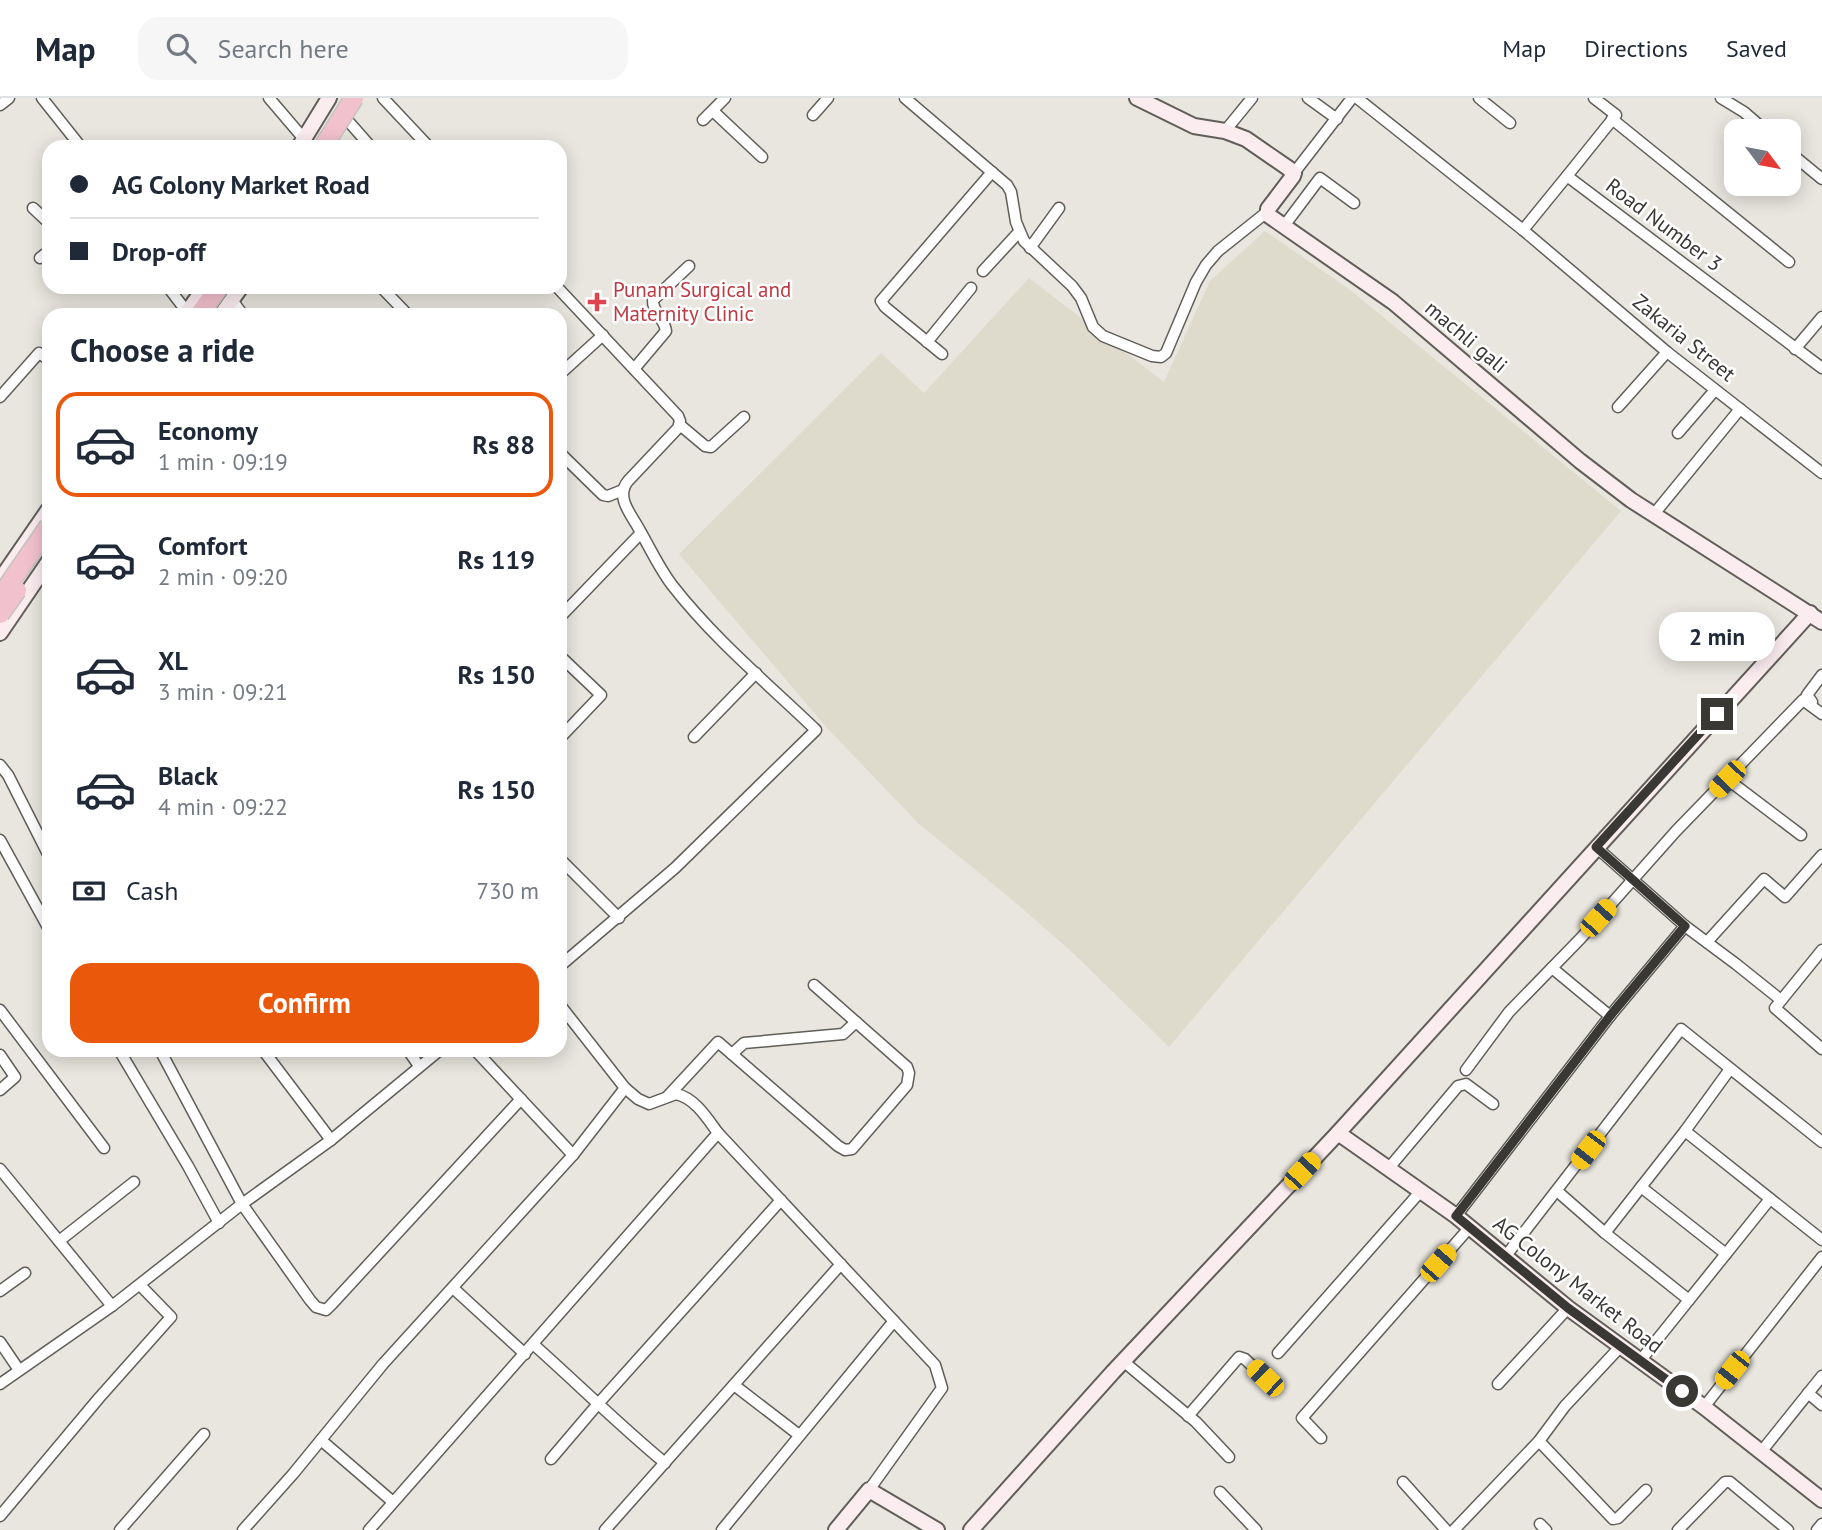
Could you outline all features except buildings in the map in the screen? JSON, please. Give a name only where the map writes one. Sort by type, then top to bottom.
[{"type":"highway","points":[[306,140],[343,98]]},
{"type":"highway","points":[[327,140],[354,98]]},
{"type":"highway","points":[[200,308],[222,294]]},
{"type":"highway","points":[[0,597],[42,536]]},
{"type":"highway","points":[[2,621],[42,555]]},
{"type":"street","points":[[0,105],[9,98]]},
{"type":"street","points":[[42,98],[75,140]]},
{"type":"street","points":[[269,98],[306,140],[322,101]]},
{"type":"street","points":[[336,140],[364,98]]},
{"type":"street","points":[[383,98],[422,140]]},
{"type":"street","points":[[703,120],[725,98]]},
{"type":"street","points":[[813,115],[828,98]]},
{"type":"street","points":[[905,98],[992,172],[1011,192],[1019,232],[1030,248],[1072,286],[1097,331],[1161,357],[1166,353],[1206,265],[1217,251],[1267,212],[1294,173],[1354,98]]},
{"type":"street","points":[[1137,98],[1194,126],[1225,131],[1246,139],[1294,173]]},
{"type":"street","points":[[1225,131],[1252,98]]},
{"type":"street","points":[[1308,98],[1337,119]]},
{"type":"street","name":"Zakaria Street","points":[[1354,98],[1523,230],[1667,352],[1822,473]]},
{"type":"street","points":[[1479,98],[1510,123]]},
{"type":"street","points":[[1523,230],[1616,115],[1594,98]]},
{"type":"street","points":[[1721,98],[1751,119]]},
{"type":"street","points":[[713,111],[762,157]]},
{"type":"street","points":[[1612,119],[1790,262]]},
{"type":"street","points":[[349,122],[365,140]]},
{"type":"street","points":[[1801,162],[1822,179]]},
{"type":"street","points":[[942,354],[881,301],[992,172]]},
{"type":"street","name":"Road Number 3","points":[[1567,176],[1822,368]]},
{"type":"street","points":[[1284,226],[1320,178],[1354,203]]},
{"type":"street","points":[[33,208],[42,216]]},
{"type":"street","points":[[1030,248],[1059,208]]},
{"type":"street","name":"machli gali","points":[[1267,212],[1373,287],[1580,461],[1654,514],[1822,622]]},
{"type":"street","points":[[983,271],[1019,232]]},
{"type":"street","points":[[634,369],[666,331],[666,326],[652,304],[653,300],[689,266]]},
{"type":"street","points":[[927,342],[971,288]]},
{"type":"street","points":[[174,294],[185,308]]},
{"type":"street","points":[[388,294],[402,308]]},
{"type":"street","points":[[564,294],[678,416],[680,425],[705,446],[711,447],[744,417]]},
{"type":"street","points":[[1796,349],[1822,317]]},
{"type":"street","points":[[567,368],[603,335]]},
{"type":"street","points":[[1618,407],[1667,352]]},
{"type":"street","points":[[0,397],[38,353],[42,356]]},
{"type":"street","points":[[1678,433],[1715,390]]},
{"type":"street","points":[[1654,514],[1740,409]]},
{"type":"street","points":[[567,960],[675,868],[816,730],[708,628],[671,583],[624,503],[623,490],[628,481],[680,425]]},
{"type":"street","points":[[567,460],[603,495],[608,496],[623,490]]},
{"type":"street","points":[[0,580],[42,519]]},
{"type":"street","points":[[567,610],[641,533]]},
{"type":"street","points":[[23,547],[42,560]]},
{"type":"street","points":[[2,621],[42,569]]},
{"type":"street","points":[[971,1530],[1123,1362],[1338,1133],[1810,613]]},
{"type":"street","points":[[567,663],[601,695],[567,731]]},
{"type":"street","points":[[694,737],[756,673]]},
{"type":"street","points":[[1822,675],[1807,695],[1809,701],[1822,714]]},
{"type":"street","points":[[1466,1070],[1510,1012],[1803,700],[1822,707]]},
{"type":"street","points":[[0,765],[8,775],[42,845]]},
{"type":"street","points":[[1727,779],[1801,835]]},
{"type":"street","points":[[38,838],[42,835]]},
{"type":"street","points":[[0,839],[42,916]]},
{"type":"street","points":[[1596,847],[1685,926],[1781,1000]]},
{"type":"street","points":[[1707,942],[1764,879],[1785,897],[1822,855]]},
{"type":"street","points":[[567,866],[619,918]]},
{"type":"street","points":[[1456,1216],[1610,1016],[1685,926]]},
{"type":"street","points":[[1821,953],[1775,1008],[1822,1049]]},
{"type":"street","points":[[1552,968],[1610,1016]]},
{"type":"street","points":[[668,1096],[718,1042],[838,1146],[849,1150],[855,1146],[907,1085],[907,1067],[814,985]]},
{"type":"street","points":[[0,1010],[104,1148]]},
{"type":"street","points":[[567,1015],[625,1088],[644,1103],[649,1104],[676,1094],[688,1098],[935,1365],[942,1388],[869,1490],[836,1530]]},
{"type":"street","points":[[732,1054],[744,1043],[843,1034],[856,1022]]},
{"type":"street","points":[[1506,1258],[1681,1029],[1822,1142]]},
{"type":"street","points":[[0,1055],[15,1077],[0,1090]]},
{"type":"street","points":[[123,1057],[219,1223]]},
{"type":"street","points":[[164,1057],[242,1204],[310,1300],[316,1307],[326,1310],[521,1099]]},
{"type":"street","points":[[268,1057],[331,1140]]},
{"type":"street","points":[[413,1057],[419,1066]]},
{"type":"street","points":[[0,1384],[140,1285],[242,1204],[331,1140],[431,1057]]},
{"type":"street","points":[[482,1057],[573,1155]]},
{"type":"street","points":[[1605,1233],[1730,1069]]},
{"type":"street","points":[[1388,1169],[1458,1086],[1466,1084],[1493,1104]]},
{"type":"street","points":[[243,1530],[383,1364],[573,1155],[625,1088]]},
{"type":"street","points":[[1685,1131],[1822,1240]]},
{"type":"street","points":[[369,1530],[718,1133]]},
{"type":"street","name":"AG Colony Market Road","points":[[1338,1133],[1456,1216],[1568,1308],[1704,1406],[1822,1500]]},
{"type":"street","points":[[0,1169],[112,1306]]},
{"type":"street","points":[[59,1241],[134,1182]]},
{"type":"street","points":[[1641,1187],[1726,1254]]},
{"type":"street","points":[[1557,1191],[1689,1300]]},
{"type":"street","points":[[1278,1353],[1420,1192]]},
{"type":"street","points":[[551,1459],[781,1199]]},
{"type":"street","points":[[1640,1361],[1770,1199]]},
{"type":"street","points":[[1321,1438],[1302,1418],[1470,1227]]},
{"type":"street","points":[[1704,1406],[1822,1256]]},
{"type":"street","points":[[606,1530],[841,1264]]},
{"type":"street","points":[[0,1291],[25,1273]]},
{"type":"street","points":[[0,1516],[171,1317],[140,1285]]},
{"type":"street","points":[[453,1288],[525,1354]]},
{"type":"street","points":[[1498,1384],[1568,1308]]},
{"type":"street","points":[[722,1530],[894,1321]]},
{"type":"street","points":[[0,1342],[19,1370]]},
{"type":"street","points":[[533,1345],[665,1463]]},
{"type":"street","points":[[1454,1530],[1539,1441],[1565,1406],[1620,1347]]},
{"type":"street","points":[[1188,1416],[1239,1357],[1245,1359],[1265,1378]]},
{"type":"street","points":[[1123,1362],[1188,1416],[1228,1457]]},
{"type":"street","points":[[1761,1452],[1822,1376]]},
{"type":"street","points":[[734,1385],[799,1435]]},
{"type":"street","points":[[1808,1393],[1822,1405]]},
{"type":"street","points":[[120,1530],[204,1434]]},
{"type":"street","points":[[321,1440],[393,1502]]},
{"type":"street","points":[[1539,1441],[1613,1519],[1618,1518],[1646,1490]]},
{"type":"street","points":[[1404,1482],[1446,1530]]},
{"type":"street","points":[[1678,1530],[1725,1482],[1730,1482],[1788,1530]]},
{"type":"street","points":[[869,1490],[937,1530]]},
{"type":"street","points":[[1220,1492],[1256,1530]]},
{"type":"street","points":[[1817,1530],[1822,1524]]},
{"type":"shaded area","points":[[1265,231],[1349,289],[1621,511],[1169,1047],[1071,951],[919,824],[827,728],[679,554],[881,353],[924,393],[1029,278],[1164,382],[1210,281]]},
{"type":"place","name":"Punam Surgical and Maternity Clinic","points":[[597,302]]},
{"type":"route","points":[[1682,1391],[1568,1308],[1456,1216],[1610,1016],[1685,926],[1596,847],[1717,714]]}]
